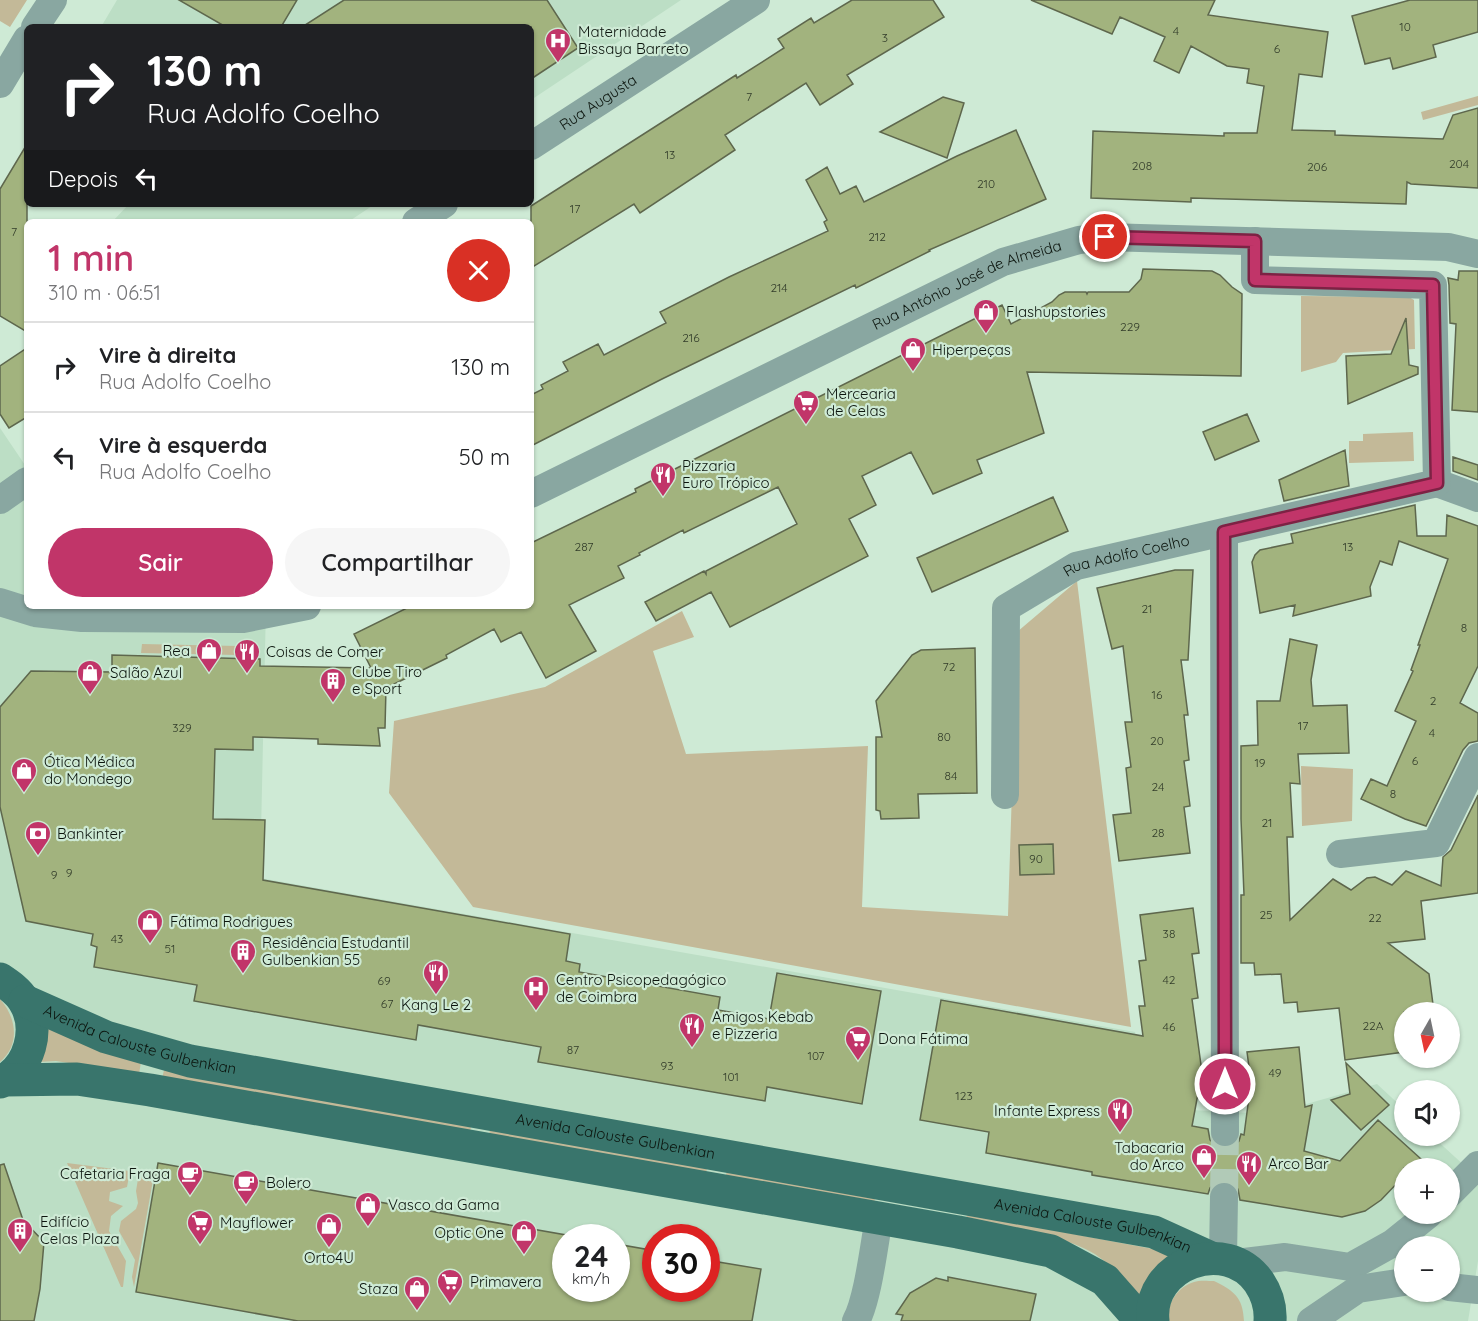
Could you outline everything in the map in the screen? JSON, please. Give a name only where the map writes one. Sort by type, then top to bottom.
[{"type":"main road","name":"Avenida Calouste Gulbenkian","points":[[3,1081],[20,1068],[29,1052],[33,1035],[31,1017],[10,982]]},
{"type":"main road","name":"Avenida Calouste Gulbenkian","points":[[10,982],[106,1037],[156,1053],[200,1063],[1154,1232],[1223,1259],[1253,1274],[1266,1292],[1271,1311],[1270,1321]]},
{"type":"main road","name":"Avenida Calouste Gulbenkian","points":[[3,1081],[77,1079],[150,1090],[958,1232],[1052,1251],[1105,1280],[1141,1321]]},
{"type":"main road","points":[[1153,1321],[1152,1309],[1161,1283],[1182,1264],[1223,1259]]},
{"type":"street","points":[[37,24],[53,0]]},
{"type":"street","name":"Rua Augusta","points":[[534,144],[756,0]]},
{"type":"street","points":[[0,84],[24,44]]},
{"type":"street","points":[[421,219],[439,207]]},
{"type":"street","name":"Rua António José de Almeida","points":[[534,493],[1002,262],[1087,238],[1448,247],[1478,254]]},
{"type":"street","points":[[1255,241],[1255,280],[1433,285],[1437,483],[1478,498]]},
{"type":"street","name":"Rua Adolfo Coelho","points":[[1005,795],[1006,608],[1076,566],[1437,483]]},
{"type":"street","points":[[0,500],[24,484]]},
{"type":"street","points":[[1224,532],[1225,1131]]},
{"type":"street","points":[[0,602],[35,613],[82,618],[243,619],[292,609]]},
{"type":"street","points":[[1340,854],[1436,843],[1478,757]]},
{"type":"street","points":[[1460,1183],[1478,1165]]},
{"type":"street","points":[[1224,1197],[1223,1259],[1284,1257],[1354,1278],[1394,1281]]},
{"type":"street","points":[[856,1321],[868,1277],[879,1218]]},
{"type":"street","points":[[1311,1321],[1354,1278],[1417,1224]]},
{"type":"street","points":[[1460,1288],[1478,1290]]},
{"type":"shaded area","points":[[0,0],[27,0],[10,27],[0,21]]},
{"type":"shaded area","name":"Maternidade Bissaya Barreto","points":[[117,0],[681,0],[534,98],[534,24],[103,24]]},
{"type":"shaded area","points":[[1478,96],[1478,105],[1423,120],[1421,112]]},
{"type":"shaded area","points":[[126,207],[370,207],[352,219],[115,219]]},
{"type":"shaded area","points":[[1301,296],[1409,297],[1414,300],[1415,349],[1343,353],[1336,362],[1301,372]]},
{"type":"shaded area","points":[[0,428],[24,464],[24,609],[266,609],[260,878],[1135,1032],[1142,1072],[1190,1110],[1271,1114],[1377,1084],[1394,1100],[1394,1146],[1443,1146],[1456,1158],[1394,1158],[1394,1224],[1460,1224],[1460,1162],[1478,1178],[1478,1261],[1468,1321],[0,1321]]},
{"type":"shaded area","points":[[1413,432],[1414,461],[1349,463],[1349,441],[1363,441],[1363,434]]},
{"type":"shaded area","points":[[1077,581],[1131,1027],[473,907],[389,793],[394,721],[545,687],[682,611],[694,637],[653,651],[686,754],[868,746],[862,907],[1008,916],[1017,632]]},
{"type":"shaded area","points":[[142,644],[238,646],[237,655],[141,653]]},
{"type":"shaded area","points":[[1301,766],[1353,769],[1352,821],[1302,826]]},
{"type":"shaded area","points":[[0,999],[10,1014],[14,1030],[11,1047],[0,1062]]},
{"type":"shaded area","points":[[44,1021],[141,1062],[139,1074],[56,1061],[38,1062]]},
{"type":"shaded area","points":[[164,1070],[471,1126],[470,1133],[162,1079]]},
{"type":"shaded area","points":[[490,1129],[707,1167],[706,1175],[489,1136]]},
{"type":"shaded area","points":[[67,1163],[130,1171],[127,1187],[110,1192],[109,1201],[123,1206],[111,1216],[109,1231],[126,1261],[123,1287],[121,1287]]},
{"type":"shaded area","points":[[727,1171],[875,1197],[874,1205],[725,1179]]},
{"type":"shaded area","points":[[139,1173],[146,1175],[146,1179],[153,1180],[134,1287],[132,1277],[135,1260],[119,1231],[121,1221],[136,1209]]},
{"type":"shaded area","points":[[967,1214],[1185,1255],[1139,1296],[1113,1268],[1090,1251],[1057,1238],[966,1221]]},
{"type":"shaded area","points":[[1196,1281],[1214,1281],[1227,1288],[1239,1300],[1244,1321],[1168,1321],[1171,1303],[1182,1288]]},
{"type":"building","points":[[179,0],[297,0],[283,24],[221,24]]},
{"type":"building","points":[[344,0],[547,0],[578,48],[534,77],[534,24],[307,24]]},
{"type":"building","points":[[852,0],[933,0],[944,17],[847,75],[853,84],[820,105],[806,83],[725,135],[735,150],[640,213],[634,204],[534,266],[534,219],[531,219],[531,207],[534,207],[534,204],[736,75],[737,78],[784,48],[778,39],[811,18],[814,23]]},
{"type":"building","points":[[1031,0],[1215,0],[1208,15],[1328,32],[1322,77],[1299,74],[1292,130],[1335,131],[1335,135],[1443,139],[1453,115],[1478,108],[1478,188],[1407,182],[1406,204],[1191,198],[1191,202],[1091,198],[1093,131],[1224,136],[1224,133],[1257,133],[1264,86],[1247,83],[1249,69],[1227,66],[1191,46],[1179,73],[1154,61],[1165,37],[1120,17],[1112,34]]},
{"type":"building","points":[[1410,0],[1478,0],[1478,32],[1433,45],[1436,57],[1393,69],[1390,58],[1365,64],[1352,16]]},
{"type":"building","points":[[943,97],[964,103],[947,158],[880,132]]},
{"type":"building","points":[[1016,130],[1046,199],[929,250],[856,288],[855,285],[534,444],[534,394],[543,389],[541,385],[568,371],[563,362],[598,344],[604,355],[666,323],[660,312],[828,231],[824,222],[827,220],[806,180],[827,167],[840,194],[856,186],[864,202]]},
{"type":"building","points":[[24,149],[24,207],[27,207],[27,219],[24,219],[24,330],[0,316],[0,189]]},
{"type":"building","points":[[1143,269],[1212,271],[1242,294],[1241,376],[1027,372],[1044,433],[977,460],[982,473],[933,494],[911,452],[862,476],[876,505],[849,519],[868,556],[730,627],[711,592],[656,621],[645,602],[704,571],[706,574],[706,571],[797,524],[778,487],[684,533],[683,530],[639,553],[640,555],[618,566],[624,578],[569,605],[596,651],[546,678],[521,632],[501,642],[494,629],[446,655],[447,658],[386,688],[385,728],[378,728],[380,746],[318,744],[318,739],[253,737],[253,750],[215,749],[213,819],[265,820],[263,880],[570,934],[566,961],[580,964],[579,972],[720,997],[718,1010],[769,1019],[777,973],[881,991],[862,1104],[767,1087],[765,1101],[538,1062],[541,1047],[418,1025],[416,1040],[194,1001],[197,985],[94,967],[97,947],[91,945],[93,934],[26,921],[0,807],[0,707],[31,671],[112,672],[112,655],[260,659],[260,666],[371,668],[354,634],[405,609],[534,609],[534,542],[636,492],[635,489],[1002,305],[1011,324],[1052,302],[1065,292],[1086,292],[1087,294],[1088,292],[1129,292],[1141,279]]},
{"type":"building","points":[[1459,271],[1478,271],[1478,412],[1452,410],[1456,324],[1450,323],[1448,278],[1458,280]]},
{"type":"building","points":[[1406,318],[1409,365],[1418,367],[1418,374],[1348,404],[1346,356],[1391,354]]},
{"type":"building","points":[[24,350],[24,419],[9,428],[0,414],[0,366]]},
{"type":"building","points":[[1247,414],[1259,441],[1215,460],[1203,432]]},
{"type":"building","points":[[1345,450],[1349,486],[1284,501],[1279,480]]},
{"type":"building","points":[[1453,457],[1478,465],[1478,480],[1453,471]]},
{"type":"building","points":[[1053,497],[1068,531],[932,592],[917,558]]},
{"type":"building","points":[[1415,505],[1417,536],[1446,536],[1447,515],[1478,526],[1478,666],[1460,703],[1478,713],[1478,741],[1469,743],[1463,750],[1426,826],[1361,799],[1371,779],[1387,786],[1416,721],[1395,711],[1413,671],[1411,670],[1420,645],[1418,645],[1448,559],[1399,541],[1392,565],[1380,561],[1370,587],[1371,596],[1293,616],[1295,605],[1260,613],[1252,562],[1260,550],[1293,543],[1291,534]]},
{"type":"building","points":[[1175,570],[1193,570],[1188,660],[1181,660],[1188,715],[1184,715],[1189,760],[1184,761],[1190,806],[1184,807],[1190,853],[1119,861],[1113,815],[1131,813],[1126,768],[1131,767],[1125,722],[1132,722],[1123,646],[1112,649],[1097,588]]},
{"type":"building","points":[[1290,639],[1317,645],[1311,680],[1313,706],[1347,705],[1349,753],[1298,754],[1300,784],[1290,783],[1293,837],[1287,837],[1290,920],[1333,879],[1351,890],[1367,878],[1375,877],[1392,885],[1406,871],[1441,886],[1443,857],[1451,850],[1478,795],[1478,893],[1421,901],[1425,939],[1388,943],[1429,974],[1433,1002],[1394,1002],[1394,1053],[1345,1060],[1339,1008],[1298,1012],[1297,1002],[1284,1003],[1281,974],[1255,975],[1254,963],[1241,963],[1241,895],[1244,895],[1241,746],[1258,745],[1257,701],[1280,701]]},
{"type":"building","points":[[975,648],[977,793],[918,794],[919,818],[881,819],[880,811],[876,810],[876,737],[882,737],[876,701],[912,655],[921,650]]},
{"type":"building","points":[[1053,844],[1054,874],[1020,875],[1019,845]]},
{"type":"building","points":[[1193,908],[1199,953],[1192,954],[1198,998],[1192,999],[1204,1087],[1199,1088],[1192,1126],[1208,1129],[1210,1140],[1217,1147],[1234,1146],[1241,1134],[1244,1135],[1251,1082],[1247,1052],[1299,1047],[1305,1107],[1312,1105],[1304,1151],[1340,1161],[1378,1120],[1394,1135],[1394,1146],[1407,1146],[1420,1158],[1394,1158],[1394,1186],[1381,1200],[1365,1211],[1342,1217],[1240,1200],[1238,1189],[1232,1183],[1225,1181],[1216,1183],[1210,1188],[1208,1194],[1092,1175],[1092,1172],[986,1153],[989,1132],[920,1120],[941,1000],[1143,1036],[1139,1006],[1145,1006],[1139,961],[1146,960],[1140,915]]},
{"type":"building","points":[[1346,1063],[1389,1105],[1361,1130],[1331,1100],[1350,1094]]},
{"type":"building","points":[[158,1163],[552,1233],[552,1302],[630,1302],[630,1246],[642,1249],[642,1302],[720,1302],[720,1262],[761,1269],[752,1321],[298,1321],[136,1292]]},
{"type":"building","name":"Edifício Celas Plaza","points":[[4,1164],[23,1220],[44,1242],[40,1289],[34,1321],[0,1321],[0,1165]]},
{"type":"building","points":[[948,1277],[1036,1294],[1030,1321],[901,1321],[903,1315],[896,1314],[910,1293],[936,1278],[948,1281]]},
{"type":"tunnel","points":[[1224,1197],[1225,1132]]},
{"type":"place","name":"Maternidade Bissaya Barreto","points":[[558,64]]},
{"type":"place","name":"Flashupstories","points":[[986,335]]},
{"type":"place","name":"Hiperpeças","points":[[913,373]]},
{"type":"place","name":"Mercearia de Celas","points":[[806,426]]},
{"type":"place","name":"Pizzaria Euro Trópico","points":[[663,498]]},
{"type":"place","name":"Rea","points":[[209,674]]},
{"type":"place","name":"Coisas de Comer","points":[[247,675]]},
{"type":"place","name":"Salão Azul","points":[[90,696]]},
{"type":"place","name":"Clube Tiro e Sport","points":[[333,704]]},
{"type":"place","name":"Ótica Médica do Mondego","points":[[24,794]]},
{"type":"place","name":"Bankinter","points":[[38,857]]},
{"type":"place","name":"Fátima Rodrigues","points":[[150,945]]},
{"type":"place","name":"Residência Estudantil Gulbenkian 55","points":[[243,975]]},
{"type":"place","name":"Kang Le 2","points":[[436,996]]},
{"type":"place","name":"Centro Psicopedagógico de Coimbra","points":[[536,1012]]},
{"type":"place","name":"Amigos Kebab e Pizzeria","points":[[692,1049]]},
{"type":"place","name":"Dona Fátima","points":[[858,1062]]},
{"type":"place","name":"Infante Express","points":[[1120,1134]]},
{"type":"place","name":"Tabacaria do Arco","points":[[1204,1180]]},
{"type":"place","name":"Arco Bar","points":[[1249,1187]]},
{"type":"place","name":"Cafetaria Fraga","points":[[190,1197]]},
{"type":"place","name":"Bolero","points":[[246,1206]]},
{"type":"place","name":"Vasco da Gama","points":[[368,1228]]},
{"type":"place","name":"Mayflower","points":[[200,1246]]},
{"type":"place","name":"Orto4U","points":[[329,1249]]},
{"type":"place","name":"Edifício Celas Plaza","points":[[20,1254]]},
{"type":"place","name":"Optic One","points":[[524,1256]]},
{"type":"place","name":"Primavera","points":[[450,1305]]},
{"type":"place","name":"Staza","points":[[417,1312]]},
{"type":"route","points":[[1105,237],[1255,241],[1255,280],[1433,285],[1437,483],[1224,532],[1225,1084]]}]
